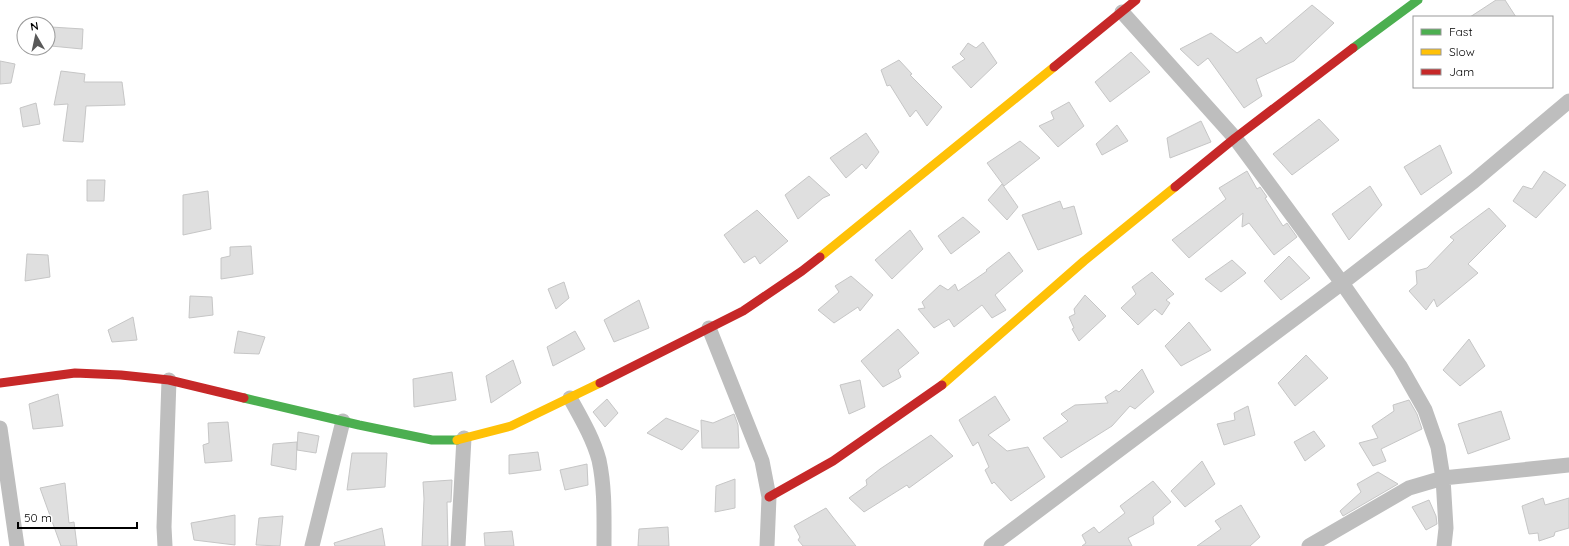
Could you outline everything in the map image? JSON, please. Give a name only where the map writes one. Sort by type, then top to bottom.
[{"type":"street","points":[[0,383],[75,372],[121,374],[168,380],[432,440],[453,441],[511,426],[743,311],[802,271],[862,224],[1136,0]]},
{"type":"street","points":[[769,497],[832,461],[944,384],[1084,261],[1235,138],[1308,81],[1418,0]]},
{"type":"street","points":[[1122,12],[1235,138],[1342,283],[1400,366],[1424,410],[1438,447],[1443,478],[1446,528],[1444,546]]},
{"type":"street","points":[[991,546],[1342,283],[1474,181],[1569,101]]},
{"type":"street","points":[[709,328],[762,460],[769,497],[767,546]]},
{"type":"street","points":[[165,546],[164,527],[168,380]]},
{"type":"street","points":[[570,398],[590,435],[598,459],[604,492],[604,546]]},
{"type":"street","points":[[312,546],[343,421]]},
{"type":"street","points":[[0,428],[17,546]]},
{"type":"street","points":[[458,546],[464,438]]},
{"type":"street","points":[[1309,546],[1409,488],[1443,478],[1569,465]]},
{"type":"building","points":[[1496,0],[1505,0],[1515,16],[1472,16]]},
{"type":"building","points":[[1312,5],[1334,23],[1294,61],[1256,79],[1262,96],[1244,108],[1208,58],[1198,66],[1180,49],[1211,33],[1237,53],[1261,37],[1266,44]]},
{"type":"building","points":[[56,27],[83,29],[82,49],[56,46]]},
{"type":"building","points":[[983,42],[997,63],[971,88],[952,67],[965,59],[960,54],[968,43],[976,48]]},
{"type":"building","points":[[1131,52],[1150,72],[1110,102],[1095,82]]},
{"type":"building","points":[[899,60],[912,74],[910,75],[942,107],[927,126],[916,110],[910,117],[890,85],[887,86],[881,70]]},
{"type":"building","points":[[0,61],[15,64],[11,83],[0,84]]},
{"type":"building","points":[[61,71],[85,74],[84,82],[122,82],[125,105],[86,106],[83,142],[63,141],[68,104],[54,105]]},
{"type":"building","points":[[1069,102],[1084,126],[1058,147],[1039,126],[1054,119],[1051,112]]},
{"type":"building","points":[[36,103],[40,124],[23,127],[20,108]]},
{"type":"building","points":[[1319,119],[1339,140],[1292,175],[1273,154]]},
{"type":"building","points":[[1201,121],[1211,142],[1170,158],[1167,138]]},
{"type":"building","points":[[1117,125],[1128,141],[1102,155],[1096,144]]},
{"type":"building","points":[[866,133],[879,152],[866,169],[862,164],[846,178],[830,158]]},
{"type":"building","points":[[1020,141],[1040,158],[1004,186],[987,163]]},
{"type":"building","points":[[1440,145],[1452,173],[1421,195],[1404,167]]},
{"type":"building","points":[[1247,171],[1257,189],[1260,187],[1267,197],[1265,198],[1283,226],[1287,223],[1297,237],[1274,255],[1249,223],[1242,227],[1243,213],[1189,258],[1172,240],[1226,199],[1219,188]]},
{"type":"building","points":[[1544,171],[1566,185],[1536,218],[1513,201],[1523,186],[1532,189]]},
{"type":"building","points":[[809,176],[830,195],[823,198],[798,219],[785,195]]},
{"type":"building","points":[[87,180],[105,180],[104,201],[87,201]]},
{"type":"building","points":[[1002,184],[1018,207],[1007,220],[988,200]]},
{"type":"building","points":[[1370,186],[1382,205],[1349,240],[1332,214]]},
{"type":"building","points":[[208,191],[211,229],[183,235],[183,195]]},
{"type":"building","points":[[1060,201],[1063,209],[1074,206],[1082,234],[1038,250],[1022,215]]},
{"type":"building","points":[[1489,208],[1506,226],[1468,264],[1478,273],[1437,307],[1434,299],[1426,310],[1409,291],[1417,284],[1416,271],[1427,268],[1454,240],[1450,237]]},
{"type":"building","points":[[757,210],[788,241],[760,264],[755,256],[744,263],[724,235]]},
{"type":"building","points":[[963,217],[980,232],[951,254],[938,236]]},
{"type":"building","points":[[910,230],[923,249],[892,279],[875,260]]},
{"type":"building","points":[[251,246],[253,274],[221,279],[221,258],[230,256],[230,247]]},
{"type":"building","points":[[1009,252],[1023,271],[995,295],[1006,310],[992,318],[982,305],[954,327],[949,319],[934,328],[918,309],[925,308],[922,302],[940,285],[948,290],[955,284],[958,291],[987,271],[986,270]]},
{"type":"building","points":[[27,254],[48,255],[50,277],[25,281]]},
{"type":"building","points":[[1289,256],[1310,278],[1281,300],[1264,281]]},
{"type":"building","points":[[1232,260],[1246,273],[1221,292],[1205,279]]},
{"type":"building","points":[[1152,272],[1174,294],[1166,300],[1170,303],[1162,315],[1155,309],[1138,325],[1121,308],[1136,294],[1132,287]]},
{"type":"building","points":[[851,276],[873,295],[860,311],[858,307],[834,323],[818,310],[839,292],[835,286]]},
{"type":"building","points":[[564,282],[569,298],[556,309],[548,289]]},
{"type":"building","points":[[1085,295],[1106,316],[1079,341],[1072,329],[1074,328],[1069,317],[1075,314],[1074,309]]},
{"type":"building","points":[[190,296],[212,297],[213,315],[189,318]]},
{"type":"building","points":[[639,300],[649,328],[614,342],[604,320]]},
{"type":"building","points":[[133,317],[137,340],[112,342],[108,330]]},
{"type":"building","points":[[1189,322],[1211,350],[1181,366],[1165,346]]},
{"type":"building","points":[[898,329],[919,353],[898,370],[901,377],[883,387],[861,361]]},
{"type":"building","points":[[238,331],[265,337],[259,354],[234,353]]},
{"type":"building","points":[[575,331],[585,349],[553,366],[547,347]]},
{"type":"building","points":[[1469,339],[1485,366],[1460,386],[1443,370]]},
{"type":"building","points":[[1306,355],[1328,378],[1295,406],[1278,383]]},
{"type":"building","points":[[513,360],[521,383],[491,403],[486,376]]},
{"type":"building","points":[[1142,369],[1154,392],[1135,409],[1130,406],[1112,426],[1061,458],[1043,438],[1068,421],[1061,414],[1075,405],[1108,403],[1105,397],[1116,390],[1119,392]]},
{"type":"building","points":[[452,372],[456,400],[414,407],[413,379]]},
{"type":"building","points":[[860,380],[865,407],[849,414],[840,385]]},
{"type":"building","points":[[58,394],[63,426],[33,429],[29,404]]},
{"type":"building","points":[[995,396],[1010,420],[988,435],[1007,451],[1028,447],[1045,477],[1011,501],[994,482],[992,484],[985,470],[989,467],[978,442],[973,446],[959,420]]},
{"type":"building","points":[[607,399],[618,413],[605,427],[593,412]]},
{"type":"building","points":[[1409,400],[1417,414],[1422,429],[1381,449],[1386,461],[1373,466],[1359,443],[1378,438],[1372,426],[1394,411],[1393,405]]},
{"type":"building","points":[[1248,406],[1255,435],[1224,445],[1217,424],[1235,420],[1234,413]]},
{"type":"building","points":[[1501,411],[1510,439],[1468,454],[1458,424]]},
{"type":"building","points":[[734,414],[738,425],[739,448],[702,448],[701,420],[713,423]]},
{"type":"building","points":[[666,418],[699,431],[682,450],[647,433]]},
{"type":"building","points":[[228,422],[232,461],[205,463],[203,445],[209,443],[208,423]]},
{"type":"building","points":[[1314,431],[1325,446],[1305,461],[1294,442]]},
{"type":"building","points":[[298,432],[319,436],[316,453],[297,450]]},
{"type":"building","points":[[931,435],[953,456],[909,488],[907,485],[864,512],[849,498],[867,485],[866,480],[880,469]]},
{"type":"building","points":[[297,442],[296,470],[271,465],[273,444]]},
{"type":"building","points":[[538,452],[541,470],[509,474],[509,455]]},
{"type":"building","points":[[352,453],[387,453],[385,487],[347,490]]},
{"type":"building","points":[[1202,461],[1215,484],[1185,507],[1171,491]]},
{"type":"building","points":[[587,464],[588,485],[565,490],[560,470]]},
{"type":"building","points":[[1378,472],[1398,484],[1343,516],[1340,511],[1361,492],[1357,484]]},
{"type":"building","points":[[735,479],[735,508],[715,512],[716,486]]},
{"type":"building","points":[[452,480],[451,502],[447,502],[448,546],[422,546],[424,499],[423,482]]},
{"type":"building","points":[[1153,481],[1171,502],[1153,517],[1154,524],[1128,538],[1132,546],[1082,546],[1086,543],[1082,535],[1094,527],[1099,533],[1125,513],[1120,506]]},
{"type":"building","points":[[65,483],[69,523],[74,522],[77,546],[61,546],[40,488]]},
{"type":"building","points":[[1543,498],[1545,505],[1569,498],[1569,528],[1555,532],[1554,536],[1539,541],[1538,533],[1529,534],[1522,506]]},
{"type":"building","points":[[1429,500],[1436,516],[1437,524],[1426,530],[1412,507]]},
{"type":"building","points":[[1241,505],[1260,537],[1250,546],[1197,546],[1221,529],[1215,521]]},
{"type":"building","points":[[826,508],[856,546],[803,546],[798,540],[800,537],[794,526]]},
{"type":"building","points":[[235,515],[235,545],[194,540],[191,523]]},
{"type":"building","points":[[283,516],[280,546],[256,545],[259,518]]},
{"type":"building","points":[[668,527],[669,546],[638,546],[639,529]]},
{"type":"building","points":[[382,528],[385,546],[335,546],[334,543]]},
{"type":"building","points":[[512,531],[514,546],[485,546],[484,533]]},
{"type":"traffic: fast","points":[[1353,48],[1418,0]]},
{"type":"traffic: fast","points":[[244,398],[359,425],[432,440],[457,440]]},
{"type":"traffic: slow","points":[[820,257],[1054,67]]},
{"type":"traffic: slow","points":[[942,385],[1084,261],[1175,187]]},
{"type":"traffic: slow","points":[[457,440],[511,426],[600,383]]},
{"type":"traffic: jam","points":[[1054,67],[1136,0]]},
{"type":"traffic: jam","points":[[1175,187],[1235,138],[1353,48]]},
{"type":"traffic: jam","points":[[600,383],[743,311],[820,257]]},
{"type":"traffic: jam","points":[[0,383],[75,373],[121,375],[169,380],[244,398]]},
{"type":"traffic: jam","points":[[769,497],[833,461],[942,385]]}]
